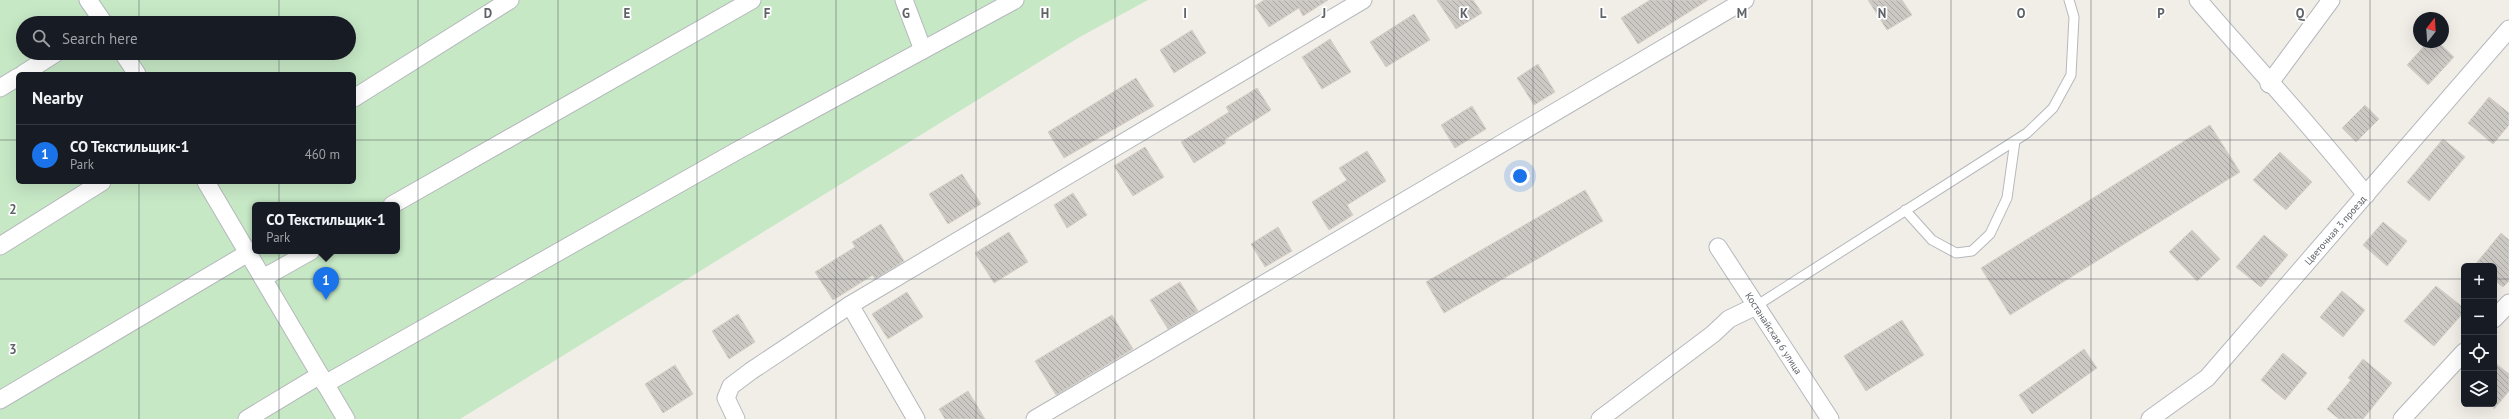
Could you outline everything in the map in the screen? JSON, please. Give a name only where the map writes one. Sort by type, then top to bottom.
[{"type":"street","points":[[88,0],[99,16]]},
{"type":"street","points":[[356,97],[510,0]]},
{"type":"street","points":[[397,202],[752,0]]},
{"type":"street","points":[[904,0],[923,50]]},
{"type":"street","points":[[247,419],[323,379],[1014,0]]},
{"type":"street","points":[[733,413],[726,398],[731,386],[850,305],[1363,0]]},
{"type":"street","points":[[1035,419],[1745,0]]},
{"type":"street","points":[[2198,0],[2269,84],[2321,138],[2366,195]]},
{"type":"street","points":[[2269,84],[2331,0]]},
{"type":"street","name":"Цветочная 3 проезд","points":[[2150,419],[2207,378],[2509,29]]},
{"type":"street","points":[[26,72],[45,60]]},
{"type":"street","points":[[128,60],[136,72]]},
{"type":"street","points":[[0,88],[16,78]]},
{"type":"street","points":[[0,246],[99,184]]},
{"type":"street","points":[[212,184],[248,253],[346,419]]},
{"type":"street","name":"Костанайская 6 улица","points":[[1718,247],[1830,419]]},
{"type":"street","points":[[0,400],[248,253]]},
{"type":"street","points":[[263,278],[306,254]]},
{"type":"street","points":[[2497,316],[2509,303]]},
{"type":"street","points":[[850,305],[916,419]]},
{"type":"street","points":[[1600,419],[1713,334],[1729,319],[1756,306]]},
{"type":"street","points":[[2402,419],[2461,355]]},
{"type":"lane","points":[[1756,306],[2027,133],[2053,108],[2071,75],[2074,17],[2069,0]]},
{"type":"lane","points":[[1905,210],[1932,240],[1956,254],[1972,250],[1990,234],[2007,198],[2015,141]]},
{"type":"green space","points":[[0,0],[1148,0],[1078,38],[460,419],[0,419]]},
{"type":"building","points":[[1264,0],[1328,0],[1303,16],[1299,8],[1269,27],[1255,6]]},
{"type":"building","points":[[1437,0],[1473,0],[1482,13],[1456,29]]},
{"type":"building","points":[[1650,0],[1708,0],[1638,44],[1621,18]]},
{"type":"building","points":[[1868,0],[1902,0],[1912,15],[1887,30]]},
{"type":"building","points":[[1414,14],[1430,40],[1386,67],[1370,42]]},
{"type":"building","points":[[1192,30],[1206,53],[1174,73],[1160,50]]},
{"type":"building","points":[[1330,39],[1351,72],[1322,89],[1302,57]]},
{"type":"building","points":[[2423,48],[2444,48],[2454,57],[2428,85],[2407,65]]},
{"type":"building","points":[[1538,64],[1555,92],[1534,105],[1517,78]]},
{"type":"building","points":[[1136,78],[1154,106],[1064,158],[1048,132]]},
{"type":"building","points":[[1257,88],[1271,110],[1224,140],[1226,143],[1194,163],[1181,142],[1229,112],[1226,107]]},
{"type":"building","points":[[2489,97],[2509,113],[2509,125],[2493,144],[2468,123]]},
{"type":"building","points":[[2365,105],[2379,119],[2356,142],[2342,128]]},
{"type":"building","points":[[1472,106],[1486,129],[1455,148],[1441,125]]},
{"type":"building","points":[[2210,125],[2240,172],[2010,315],[1981,268]]},
{"type":"building","points":[[2443,139],[2465,157],[2429,201],[2407,182]]},
{"type":"building","points":[[1145,147],[1164,177],[1133,196],[1114,166]]},
{"type":"building","points":[[1367,151],[1386,181],[1347,205],[1353,215],[1329,230],[1312,202],[1347,180],[1339,168]]},
{"type":"building","points":[[2280,152],[2312,182],[2286,210],[2253,180]]},
{"type":"building","points":[[962,174],[981,204],[948,224],[929,194]]},
{"type":"building","points":[[1585,190],[1603,221],[1444,313],[1426,282]]},
{"type":"building","points":[[1073,193],[1087,215],[1067,228],[1054,205]]},
{"type":"building","points":[[2383,222],[2407,241],[2387,266],[2363,245]]},
{"type":"building","points":[[881,224],[904,261],[875,279],[873,275],[833,300],[815,272],[855,247],[852,242]]},
{"type":"building","points":[[1278,227],[1292,251],[1265,267],[1251,244]]},
{"type":"building","points":[[2192,230],[2220,259],[2197,281],[2169,252]]},
{"type":"building","points":[[1009,232],[1028,262],[994,283],[975,253]]},
{"type":"building","points":[[2501,233],[2509,240],[2509,281],[2503,287],[2497,282],[2497,263],[2476,263]]},
{"type":"building","points":[[2264,235],[2288,255],[2261,287],[2236,267]]},
{"type":"building","points":[[1180,282],[1198,311],[1168,329],[1150,300]]},
{"type":"building","points":[[2436,286],[2461,306],[2461,315],[2434,346],[2404,321]]},
{"type":"building","points":[[2342,291],[2365,310],[2343,337],[2320,317]]},
{"type":"building","points":[[907,292],[923,317],[888,339],[872,314]]},
{"type":"building","points":[[738,314],[755,342],[729,359],[712,331]]},
{"type":"building","points":[[1112,315],[1133,349],[1056,395],[1035,361]]},
{"type":"building","points":[[1902,320],[1924,355],[1866,391],[1844,356]]},
{"type":"building","points":[[2084,349],[2097,368],[2032,414],[2019,395]]},
{"type":"building","points":[[2283,353],[2307,373],[2285,400],[2261,380]]},
{"type":"building","points":[[2363,359],[2392,383],[2363,419],[2339,419],[2327,409],[2351,380],[2348,378]]},
{"type":"building","points":[[2497,364],[2509,374],[2509,391],[2497,405]]},
{"type":"building","points":[[675,365],[693,394],[663,413],[645,384]]},
{"type":"building","points":[[968,391],[985,419],[945,419],[939,409]]},
{"type":"place","name":"СО Текстильщик-1","points":[[326,300]]}]
